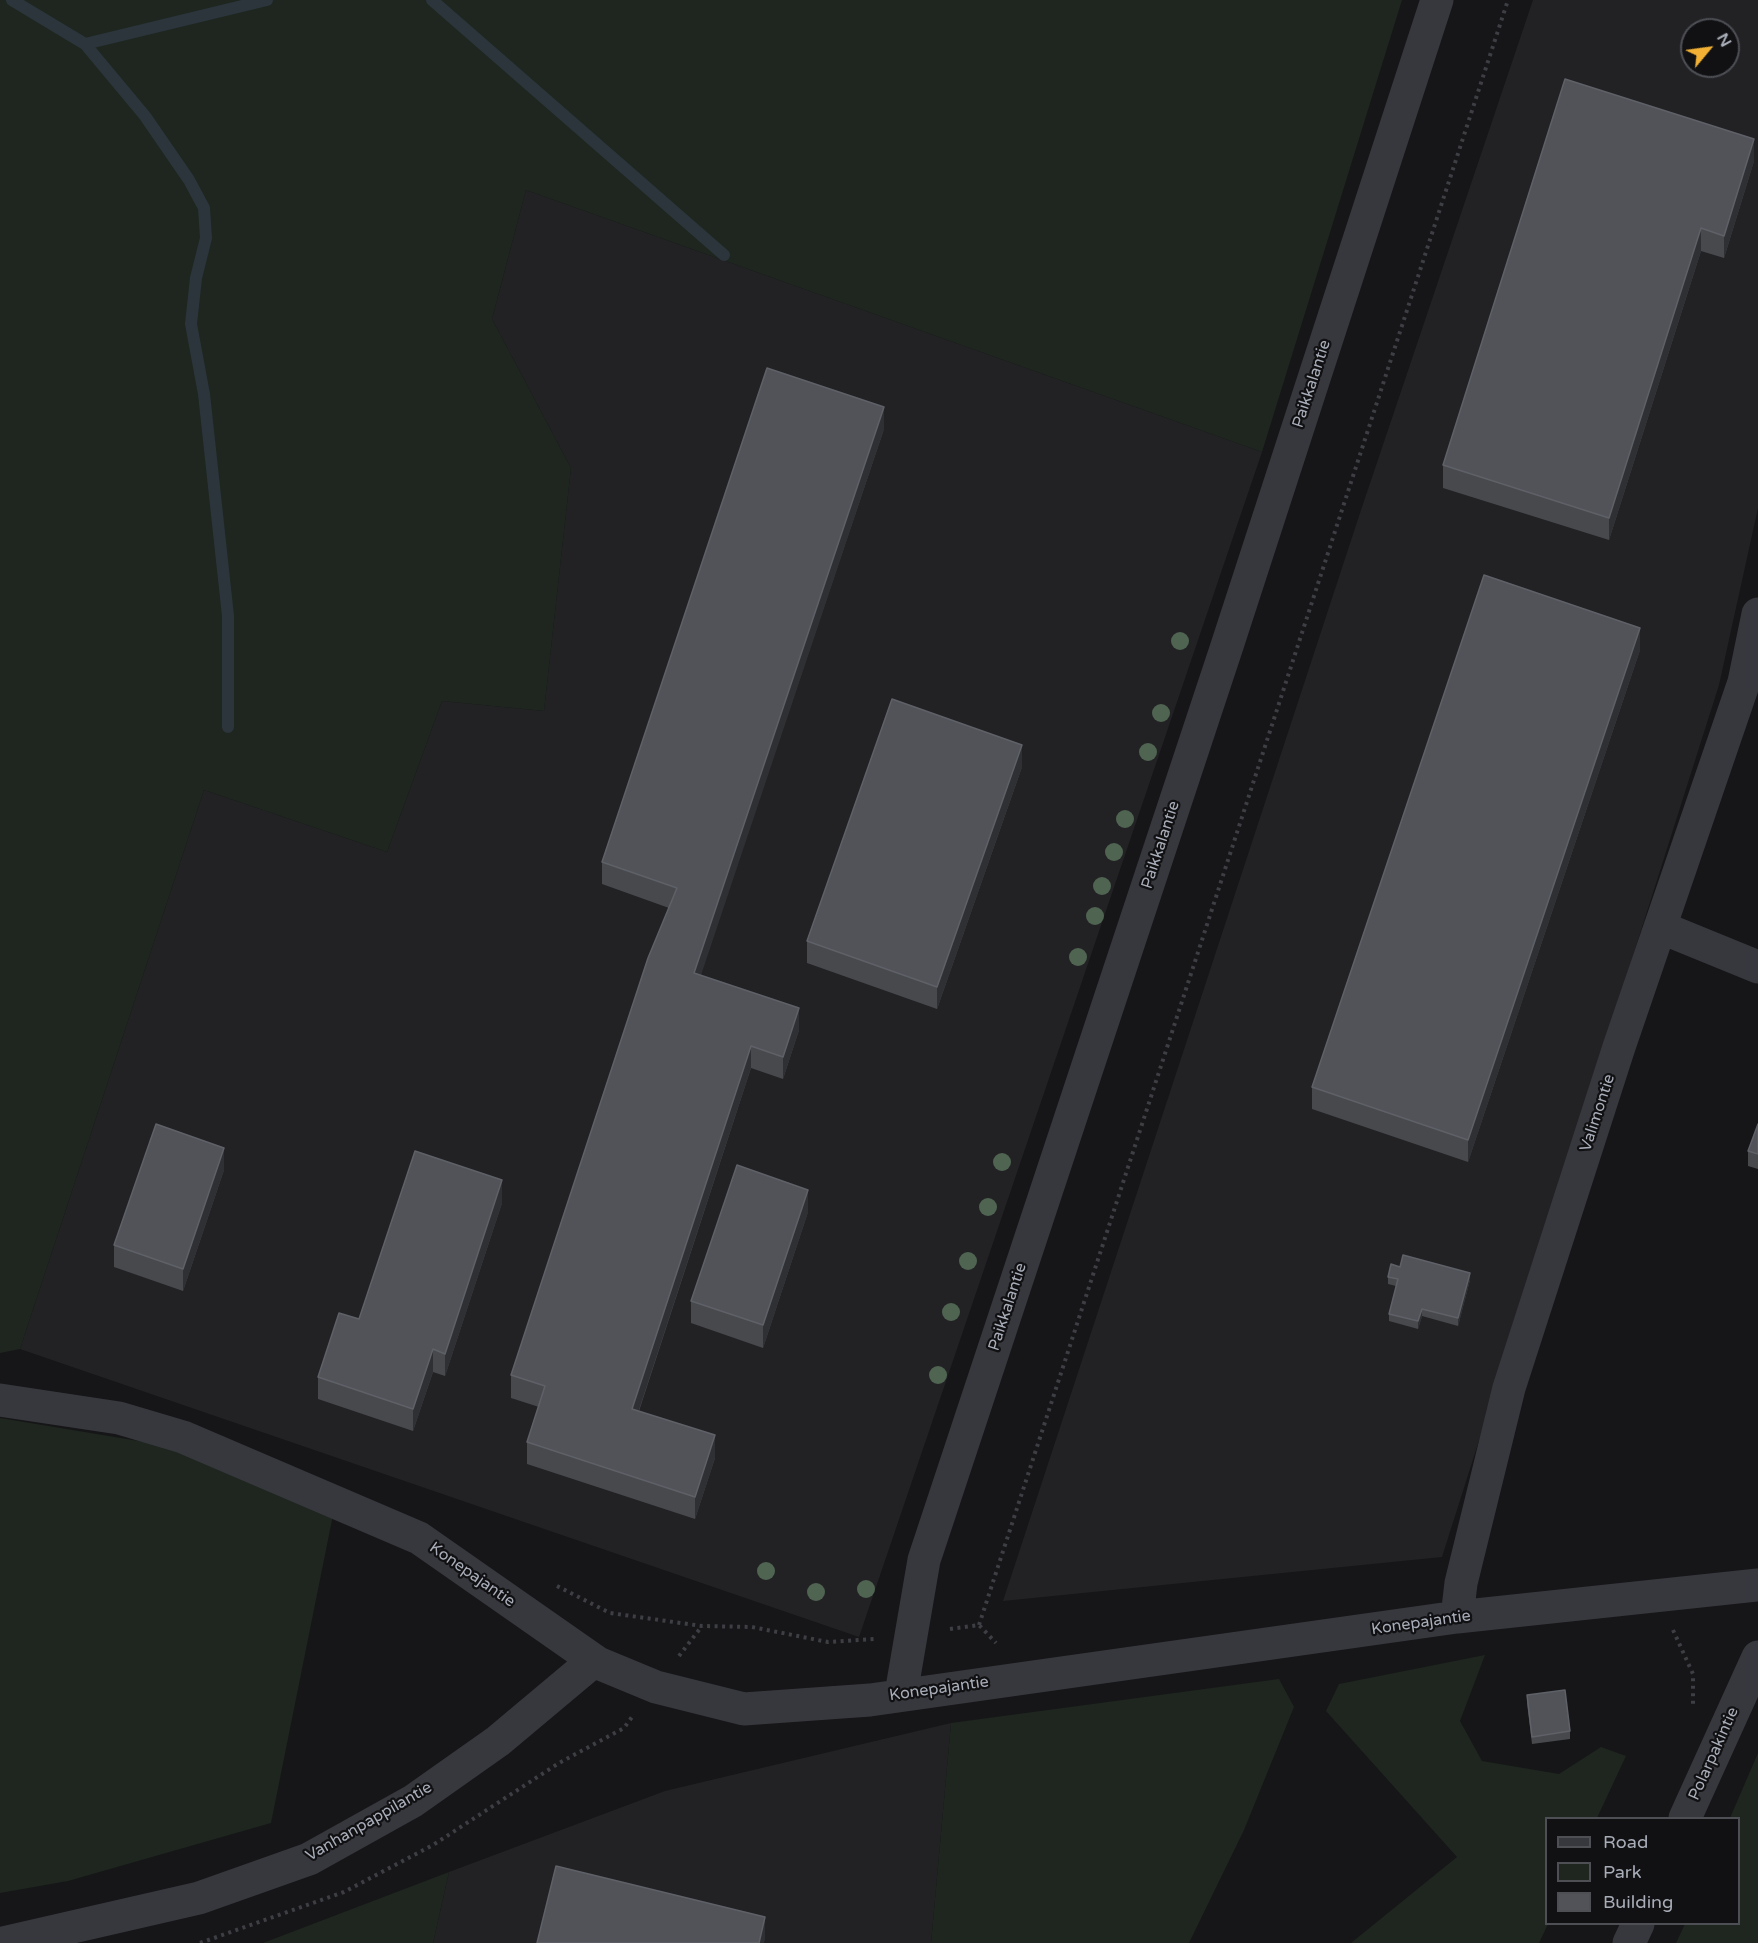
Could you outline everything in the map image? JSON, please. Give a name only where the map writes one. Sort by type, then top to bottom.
[{"type":"street","name":"Paikkalantie","points":[[901,1694],[924,1560],[1437,0]]},
{"type":"street","name":"Valimontie","points":[[1457,1617],[1461,1583],[1509,1388],[1660,927],[1744,682],[1758,614]]},
{"type":"street","points":[[1660,927],[1758,967]]},
{"type":"street","name":"Konepajantie","points":[[0,1400],[119,1418],[183,1437],[419,1538],[598,1663],[656,1687],[744,1709],[870,1700],[1457,1617],[1758,1585]]},
{"type":"street","name":"Polarpakintie","points":[[1685,1817],[1758,1658]]},
{"type":"street","name":"Vanhanpappilantie","points":[[3,1943],[199,1898],[309,1859],[413,1801],[498,1741],[591,1663],[598,1663]]},
{"type":"street","points":[[1629,1943],[1637,1925]]},
{"type":"path","points":[[980,1625],[1508,0]]},
{"type":"path","points":[[547,1580],[610,1613],[702,1626],[752,1627],[828,1642],[911,1635]]},
{"type":"path","points":[[1665,1595],[1669,1620],[1693,1674],[1692,1718]]},
{"type":"shaded area","points":[[1533,0],[1758,0],[1758,508],[1719,685],[1442,1557],[1003,1601],[1361,510]]},
{"type":"shaded area","points":[[526,190],[1262,452],[859,1637],[20,1349],[204,790],[387,852],[442,701],[544,711],[571,468],[492,319]]},
{"type":"shaded area","points":[[951,1723],[931,1943],[433,1943],[449,1872],[665,1791]]},
{"type":"green space","points":[[0,0],[1402,0],[1262,452],[526,190],[492,319],[571,468],[544,711],[442,701],[387,852],[204,790],[20,1349],[0,1353]]},
{"type":"green space","points":[[0,1418],[175,1447],[333,1515],[271,1823],[68,1881],[0,1893]]},
{"type":"green space","points":[[1485,1655],[1460,1721],[1482,1761],[1559,1774],[1601,1747],[1626,1756],[1597,1817],[1545,1817],[1545,1925],[1548,1925],[1539,1943],[1351,1943],[1457,1857],[1326,1711],[1339,1684]]},
{"type":"green space","points":[[1279,1679],[1294,1707],[1244,1830],[1189,1943],[931,1943],[951,1723]]},
{"type":"green space","points":[[1758,1753],[1758,1943],[1676,1943],[1685,1925],[1740,1925],[1740,1817],[1730,1817]]},
{"type":"green space","points":[[449,1872],[433,1943],[263,1943]]},
{"type":"building","points":[[1565,79],[1754,139],[1724,236],[1701,228],[1609,518],[1443,465]]},
{"type":"building","points":[[767,368],[884,407],[694,973],[799,1008],[783,1057],[751,1046],[632,1409],[715,1435],[695,1497],[527,1442],[545,1386],[511,1375],[648,958],[677,888],[602,862]]},
{"type":"building","points":[[1484,575],[1640,628],[1468,1140],[1312,1087]]},
{"type":"building","points":[[892,699],[1022,745],[937,987],[807,941]]},
{"type":"building","points":[[156,1124],[224,1148],[183,1269],[114,1245]]},
{"type":"building","points":[[1758,1124],[1758,1154],[1748,1151]]},
{"type":"building","points":[[415,1151],[502,1180],[445,1354],[433,1349],[413,1409],[318,1377],[339,1313],[359,1319]]},
{"type":"building","points":[[737,1165],[808,1190],[763,1325],[691,1301]]},
{"type":"building","points":[[1403,1255],[1470,1273],[1458,1318],[1422,1309],[1418,1321],[1389,1314],[1398,1279],[1388,1277],[1391,1264],[1400,1267]]},
{"type":"building","points":[[1565,1690],[1570,1731],[1532,1737],[1527,1695]]},
{"type":"building","points":[[556,1866],[765,1917],[759,1943],[537,1943]]},
{"type":"waterway","points":[[12,0],[85,44],[267,0]]},
{"type":"waterway","points":[[432,0],[724,255]]},
{"type":"waterway","points":[[85,44],[145,116],[189,180],[204,208],[206,238],[196,278],[191,324],[204,394],[228,616],[228,727]]}]
